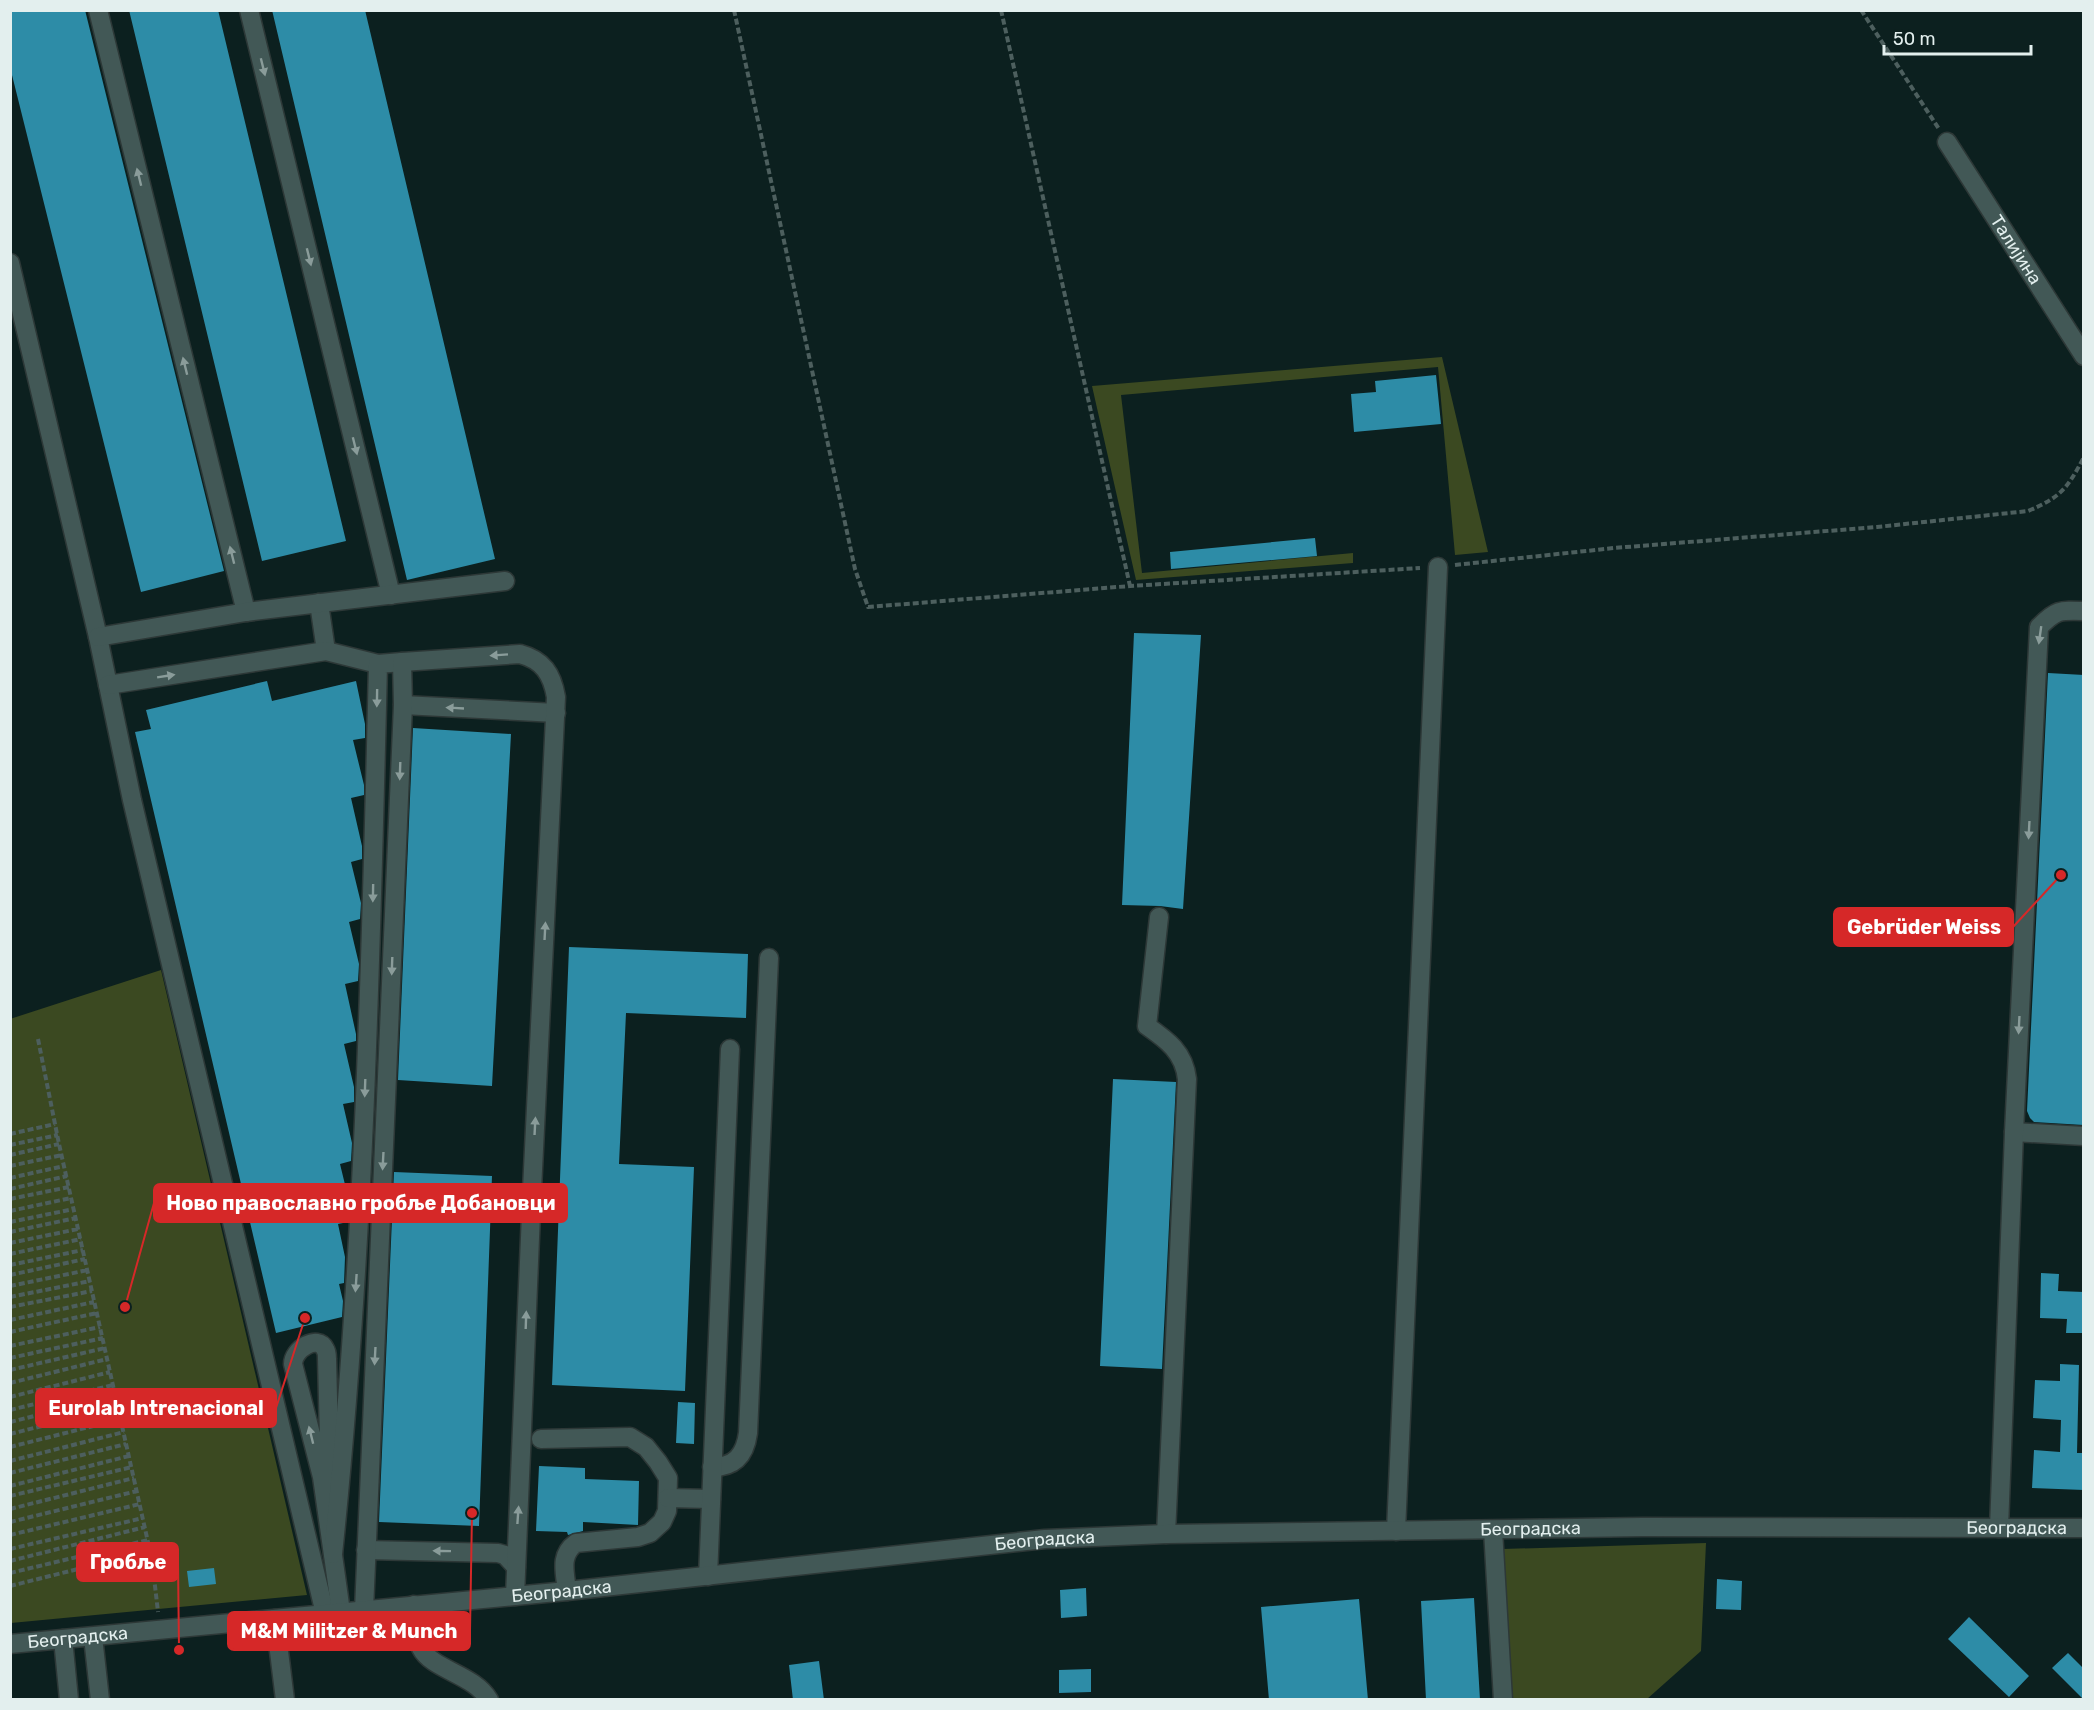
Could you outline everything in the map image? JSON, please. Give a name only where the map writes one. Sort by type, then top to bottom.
[{"type":"street","points":[[98,10],[246,612]]},
{"type":"street","points":[[249,10],[391,595]]},
{"type":"street","name":"Талијина","points":[[1947,142],[2084,356]]},
{"type":"street","points":[[10,263],[98,637],[138,824],[333,1613]]},
{"type":"street","points":[[1396,1531],[1438,567]]},
{"type":"street","points":[[98,637],[246,612],[505,581]]},
{"type":"street","points":[[319,603],[326,651]]},
{"type":"street","points":[[1999,1528],[2014,1132],[2039,627],[2052,613],[2067,610],[2084,611]]},
{"type":"street","points":[[108,685],[326,651],[378,664],[520,654],[532,657],[550,674],[556,697],[556,713],[532,1190],[515,1596]]},
{"type":"street","points":[[364,1610],[403,705],[402,662]]},
{"type":"street","points":[[333,1613],[333,1554],[360,1222],[373,900],[378,664]]},
{"type":"street","points":[[403,705],[556,713]]},
{"type":"street","points":[[1159,917],[1147,1026],[1172,1044],[1181,1058],[1186,1079],[1166,1534]]},
{"type":"street","points":[[712,1467],[734,1463],[745,1449],[748,1433],[769,958]]},
{"type":"street","points":[[708,1576],[730,1048]]},
{"type":"street","points":[[2014,1132],[2084,1136]]},
{"type":"street","points":[[325,1492],[330,1478],[327,1359],[325,1348],[320,1344],[312,1344],[298,1351],[293,1357],[293,1364],[325,1492],[333,1554]]},
{"type":"street","points":[[541,1439],[630,1437],[646,1447],[668,1478],[667,1511],[662,1522],[650,1533],[638,1537],[576,1543],[568,1549],[564,1557],[567,1591]]},
{"type":"street","points":[[668,1498],[711,1499]]},
{"type":"street","name":"Београдска","points":[[10,1644],[567,1591],[1045,1539],[1166,1534],[1643,1527],[2084,1528]]},
{"type":"street","points":[[1493,1530],[1503,1700]]},
{"type":"street","points":[[366,1550],[498,1553],[505,1555],[516,1567]]},
{"type":"street","points":[[414,1605],[418,1641],[424,1653],[479,1686],[489,1700]]},
{"type":"street","points":[[275,1619],[285,1700]]},
{"type":"street","points":[[93,1637],[100,1700]]},
{"type":"street","points":[[63,1639],[69,1700]]},
{"type":"path","points":[[734,10],[855,569],[868,607],[1130,586],[1438,567],[1614,548],[1877,527],[2028,511],[2051,501],[2070,483],[2084,458]]},
{"type":"path","points":[[1001,10],[1130,586]]},
{"type":"path","points":[[1861,10],[1947,142]]},
{"type":"path","points":[[38,1039],[59,1144],[148,1540],[161,1631]]},
{"type":"path","points":[[10,1134],[55,1124]]},
{"type":"path","points":[[10,1145],[58,1135]]},
{"type":"path","points":[[10,1155],[59,1144]]},
{"type":"path","points":[[10,1166],[62,1155]]},
{"type":"path","points":[[10,1178],[64,1166]]},
{"type":"path","points":[[10,1189],[67,1176]]},
{"type":"path","points":[[10,1199],[69,1187]]},
{"type":"path","points":[[10,1211],[71,1198]]},
{"type":"path","points":[[10,1222],[74,1209]]},
{"type":"path","points":[[10,1232],[76,1218]]},
{"type":"path","points":[[10,1243],[78,1229]]},
{"type":"path","points":[[10,1254],[81,1239]]},
{"type":"path","points":[[10,1265],[83,1250]]},
{"type":"path","points":[[10,1275],[85,1259]]},
{"type":"path","points":[[10,1286],[88,1270]]},
{"type":"path","points":[[10,1297],[90,1281]]},
{"type":"path","points":[[10,1307],[92,1291]]},
{"type":"path","points":[[10,1320],[94,1302]]},
{"type":"path","points":[[10,1332],[97,1313]]},
{"type":"path","points":[[10,1346],[100,1327]]},
{"type":"path","points":[[10,1358],[103,1338]]},
{"type":"path","points":[[10,1370],[105,1348]]},
{"type":"path","points":[[10,1383],[107,1359]]},
{"type":"path","points":[[10,1397],[110,1372]]},
{"type":"path","points":[[10,1410],[113,1385]]},
{"type":"path","points":[[10,1422],[116,1396]]},
{"type":"path","points":[[10,1434],[118,1407]]},
{"type":"path","points":[[10,1447],[121,1419]]},
{"type":"path","points":[[10,1461],[123,1432]]},
{"type":"path","points":[[10,1473],[126,1444]]},
{"type":"path","points":[[10,1486],[129,1456]]},
{"type":"path","points":[[10,1496],[132,1467]]},
{"type":"path","points":[[10,1509],[134,1478]]},
{"type":"path","points":[[10,1522],[137,1491]]},
{"type":"path","points":[[10,1535],[140,1504]]},
{"type":"path","points":[[10,1549],[143,1518]]},
{"type":"path","points":[[10,1561],[145,1527]]},
{"type":"path","points":[[10,1574],[148,1540]]},
{"type":"path","points":[[10,1586],[150,1551]]},
{"type":"green space","points":[[1442,357],[1488,552],[1455,555],[1438,367],[1121,395],[1142,573],[1353,553],[1353,563],[1136,580],[1092,386]]},
{"type":"green space","points":[[161,970],[307,1595],[11,1623],[10,1019]]},
{"type":"green space","points":[[1706,1543],[1701,1651],[1647,1699],[1508,1699],[1503,1549]]},
{"type":"building","points":[[10,10],[85,10],[224,571],[141,592],[10,67]]},
{"type":"building","points":[[129,10],[218,10],[346,541],[262,561]]},
{"type":"building","points":[[272,10],[365,10],[495,559],[407,580]]},
{"type":"building","points":[[1436,375],[1441,424],[1354,432],[1351,394],[1376,392],[1375,381]]},
{"type":"building","points":[[1315,538],[1317,556],[1171,569],[1170,552]]},
{"type":"building","points":[[1134,633],[1201,635],[1183,909],[1122,905]]},
{"type":"building","points":[[2048,673],[2084,675],[2084,1125],[2034,1122],[2027,1111]]},
{"type":"building","points":[[267,681],[272,701],[356,681],[365,724],[365,738],[353,740],[364,785],[364,795],[351,798],[362,846],[362,859],[351,862],[361,903],[360,919],[349,922],[359,964],[358,981],[345,984],[356,1041],[344,1044],[354,1087],[354,1102],[343,1104],[352,1143],[351,1161],[340,1164],[349,1201],[348,1222],[338,1224],[345,1257],[344,1283],[339,1284],[343,1301],[342,1317],[276,1333],[135,732],[151,729],[146,710]]},
{"type":"building","points":[[413,728],[511,734],[492,1086],[398,1080]]},
{"type":"building","points":[[569,947],[748,954],[746,1018],[626,1013],[619,1164],[694,1167],[685,1391],[552,1385]]},
{"type":"building","points":[[1113,1079],[1176,1082],[1162,1369],[1100,1366]]},
{"type":"building","points":[[394,1172],[492,1176],[479,1526],[379,1522]]},
{"type":"building","points":[[2041,1273],[2059,1274],[2058,1291],[2084,1292],[2082,1333],[2066,1333],[2067,1319],[2040,1318]]},
{"type":"building","points":[[2060,1364],[2079,1365],[2077,1453],[2084,1453],[2084,1490],[2032,1488],[2034,1450],[2060,1452],[2061,1420],[2033,1418],[2035,1380],[2060,1381]]},
{"type":"building","points":[[678,1402],[695,1403],[694,1444],[676,1443]]},
{"type":"building","points":[[539,1466],[585,1468],[585,1479],[639,1481],[638,1525],[583,1522],[583,1531],[568,1535],[567,1532],[536,1531]]},
{"type":"building","points":[[214,1568],[216,1584],[189,1587],[187,1571]]},
{"type":"building","points":[[1717,1579],[1742,1581],[1741,1610],[1716,1609]]},
{"type":"building","points":[[1086,1588],[1087,1616],[1061,1618],[1060,1590]]},
{"type":"building","points":[[1474,1598],[1480,1700],[1426,1700],[1421,1601]]},
{"type":"building","points":[[1359,1599],[1368,1700],[1269,1700],[1261,1607]]},
{"type":"building","points":[[1969,1617],[2029,1676],[2009,1697],[1948,1639]]},
{"type":"building","points":[[2068,1653],[2084,1669],[2084,1700],[2052,1668]]},
{"type":"building","points":[[819,1661],[824,1700],[793,1700],[789,1665]]},
{"type":"building","points":[[1091,1669],[1091,1692],[1059,1693],[1059,1670]]},
{"type":"place","name":"Gebrüder Weiss","points":[[2061,875]]},
{"type":"place","name":"Ново православно гробље Добановци","points":[[125,1307]]},
{"type":"place","name":"Eurolab Intrenacional","points":[[305,1318]]},
{"type":"place","name":"M&M Militzer & Munch","points":[[472,1513]]},
{"type":"place","name":"Гробље","points":[[179,1650]]}]
